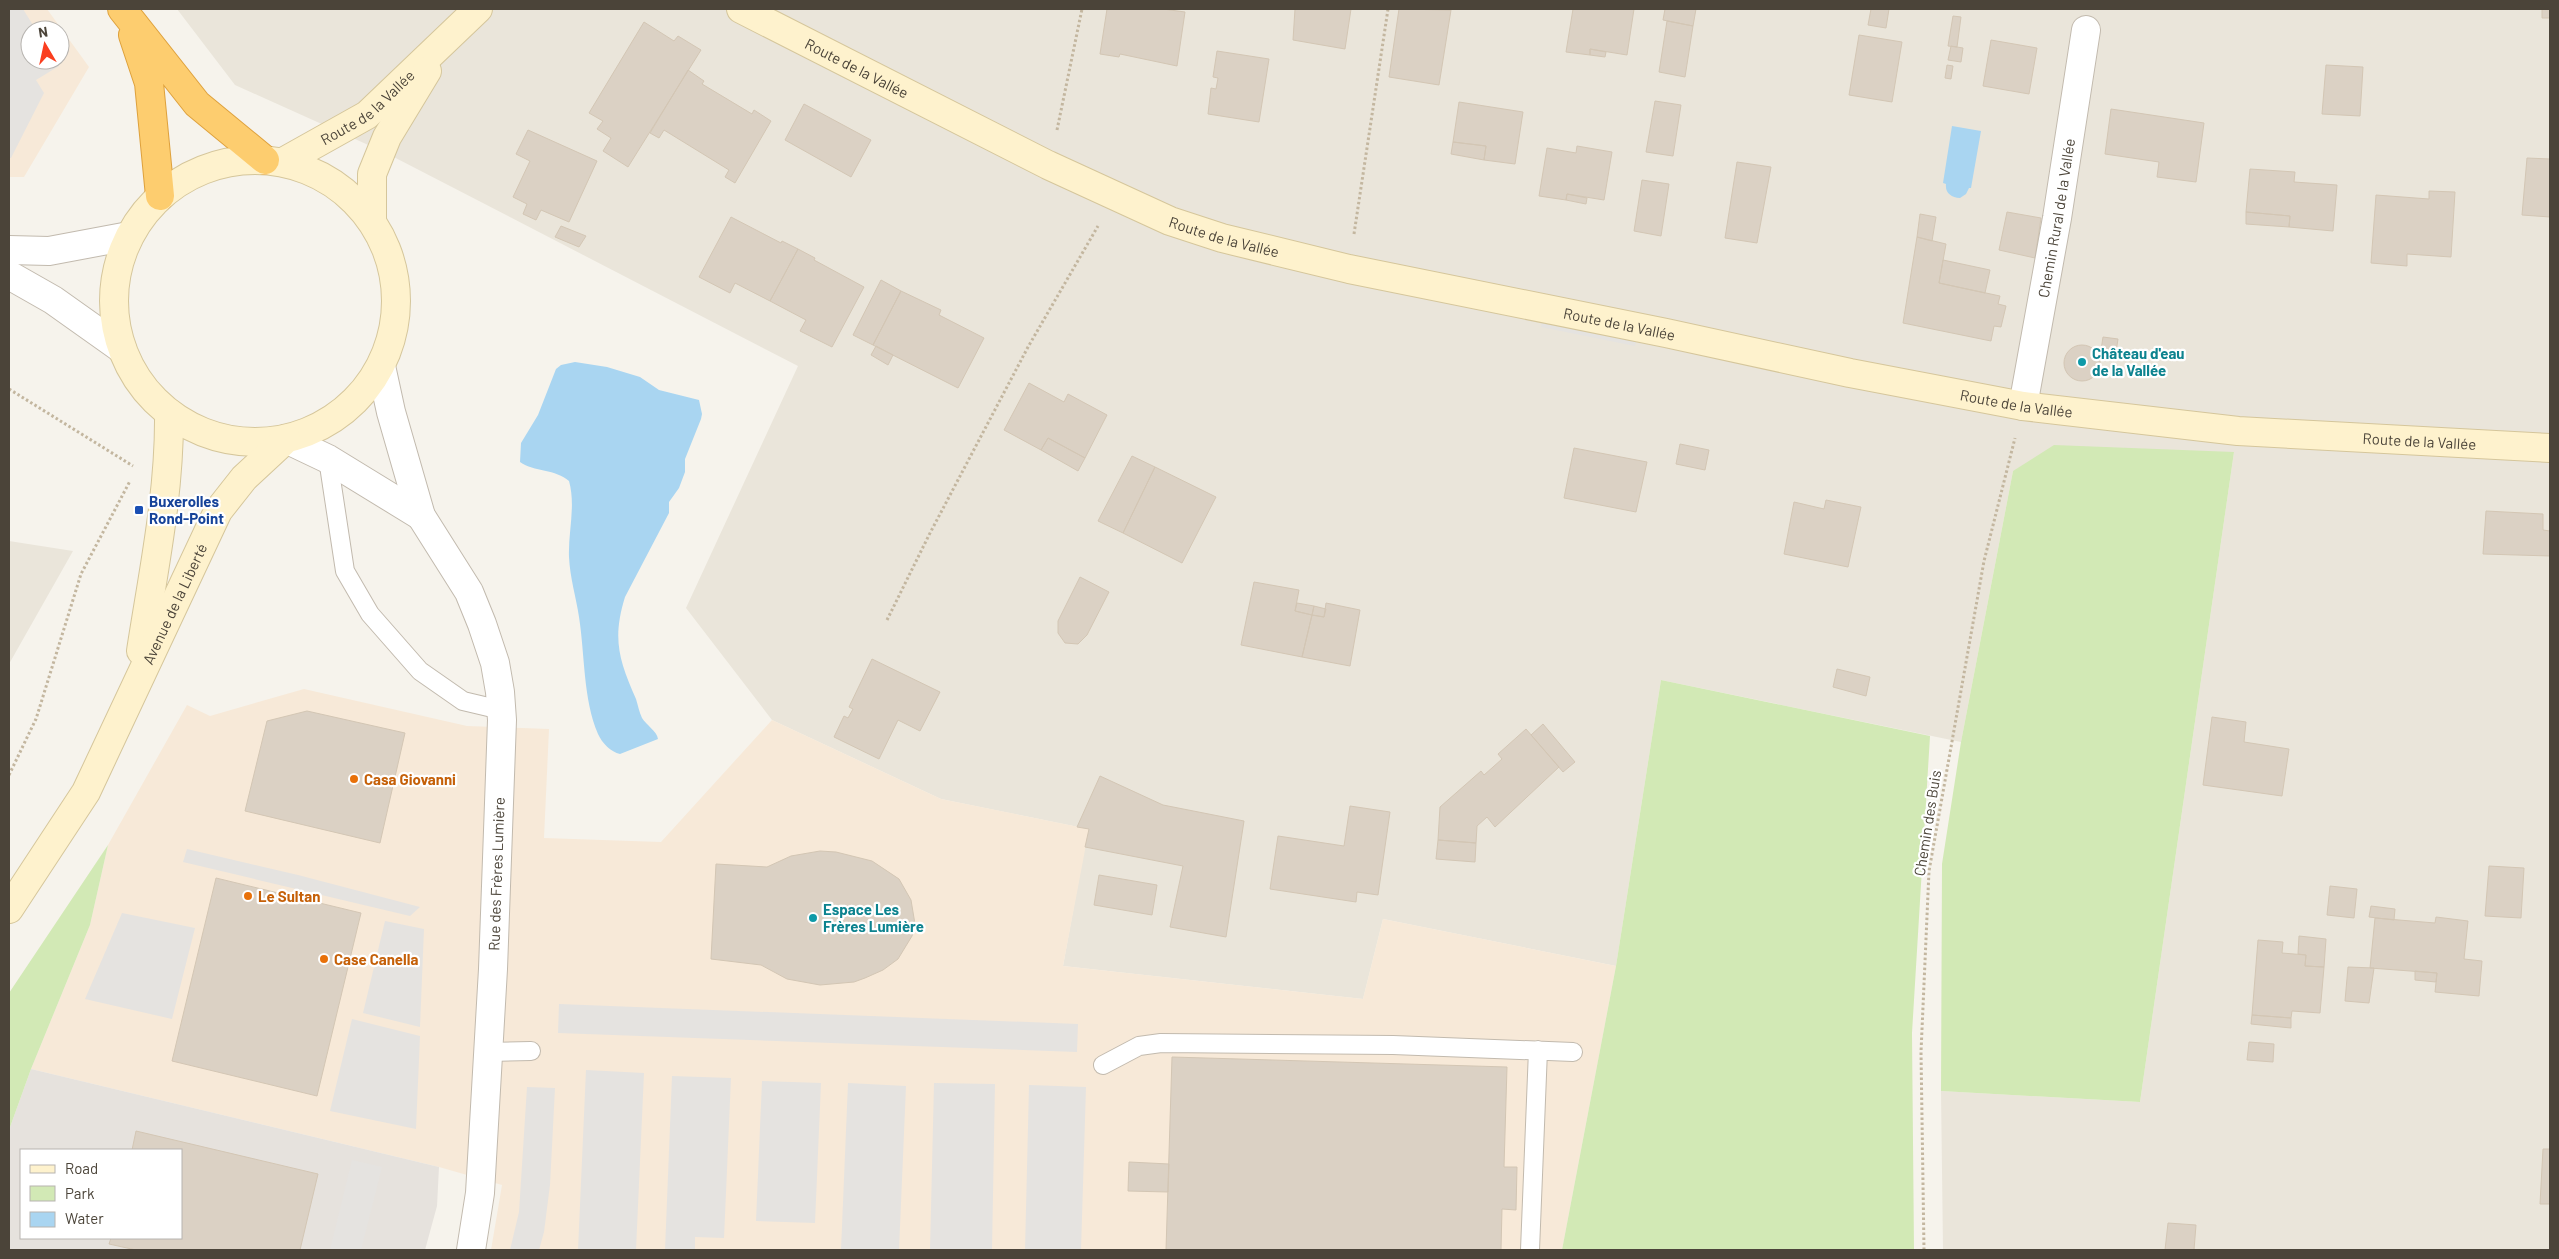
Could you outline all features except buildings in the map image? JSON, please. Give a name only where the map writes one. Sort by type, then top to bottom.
[{"type":"highway","points":[[125,12],[197,104],[274,161]]},
{"type":"highway","points":[[125,12],[149,84],[160,196]]},
{"type":"street","name":"Route de la Vallée","points":[[274,161],[366,114],[445,42],[478,9]]},
{"type":"street","name":"Route de la Vallée","points":[[741,9],[1114,197],[1170,220],[1222,238],[1349,269],[1850,373],[2023,406],[2238,431],[2550,448]]},
{"type":"street","name":"Chemin Rural de la Vallée","points":[[2023,406],[2057,218],[2086,30]]},
{"type":"street","name":"Route de la Vallée","points":[[372,221],[372,174],[387,137],[445,42]]},
{"type":"street","points":[[274,161],[317,174],[348,194],[372,221],[389,254],[396,292],[394,330],[381,366],[357,399],[324,424],[286,439],[244,442],[205,433],[169,413],[141,385],[122,349],[114,311],[116,273],[129,236],[143,215],[160,196],[191,175],[227,163],[274,161]]},
{"type":"street","points":[[9,250],[49,251],[129,236]]},
{"type":"street","points":[[9,275],[53,300],[122,349]]},
{"type":"street","name":"Rue des Frères Lumière","points":[[381,366],[391,412],[421,516],[469,592],[495,663],[501,710],[493,969],[480,1193],[471,1250]]},
{"type":"street","name":"Avenue de la Liberté","points":[[138,678],[166,487],[170,447],[169,413]]},
{"type":"street","name":"Rue des Frères Lumière","points":[[286,439],[328,459],[421,516]]},
{"type":"street","name":"Avenue de la Liberté","points":[[9,909],[86,792],[218,511],[244,478],[286,439]]},
{"type":"lane","points":[[328,459],[344,571],[370,614],[420,671],[463,700],[501,710]]},
{"type":"lane","points":[[1104,1065],[1139,1046],[1161,1043],[1393,1045],[1573,1052]]},
{"type":"lane","points":[[1530,1250],[1538,1050]]},
{"type":"lane","points":[[488,1052],[531,1051]]},
{"type":"path","points":[[1048,165],[1082,9]]},
{"type":"path","points":[[1349,269],[1388,9]]},
{"type":"path","points":[[887,620],[929,535],[1028,346],[1114,197]]},
{"type":"path","points":[[9,389],[166,487]]},
{"type":"path","name":"Chemin des Buis","points":[[1924,1250],[1921,1052],[1930,870],[1984,561],[2023,406]]},
{"type":"path","points":[[9,775],[36,719],[81,574],[137,468]]},
{"type":"shaded area","points":[[9,9],[47,9],[55,20],[20,20],[20,70],[70,70],[70,41],[89,67],[24,177],[9,177]]},
{"type":"shaded area","points":[[9,9],[23,9],[30,20],[20,20],[20,70],[52,70],[36,80],[44,93],[11,158],[9,158]]},
{"type":"shaded area","points":[[177,9],[2550,9],[2550,1250],[1943,1250],[1941,1091],[2140,1102],[2234,452],[2013,471],[1961,742],[1661,680],[1616,966],[1383,919],[1363,999],[1063,966],[1088,829],[941,799],[772,720],[686,608],[798,366],[386,153],[235,85]]},
{"type":"shaded area","points":[[1543,317],[1637,335],[1635,346],[1541,327]]},
{"type":"shaded area","points":[[9,541],[73,551],[9,664]]},
{"type":"shaded area","points":[[304,689],[467,726],[549,729],[544,838],[661,842],[772,720],[941,799],[1089,829],[1063,966],[1363,999],[1383,919],[1616,966],[1562,1250],[491,1250],[502,1185],[439,1167],[31,1069],[90,925],[108,845],[187,705],[210,716]]},
{"type":"shaded area","points":[[187,849],[298,875],[420,907],[410,916],[183,862]]},
{"type":"shaded area","points":[[122,913],[195,928],[172,1019],[85,999]]},
{"type":"shaded area","points":[[385,921],[424,929],[420,1027],[363,1013]]},
{"type":"shaded area","points":[[559,1004],[1078,1024],[1077,1052],[558,1033]]},
{"type":"shaded area","points":[[352,1019],[420,1036],[416,1129],[330,1111]]},
{"type":"shaded area","points":[[31,1069],[439,1167],[437,1206],[425,1250],[9,1250],[9,1130]]},
{"type":"shaded area","points":[[586,1070],[644,1073],[636,1250],[578,1250]]},
{"type":"shaded area","points":[[672,1076],[731,1078],[724,1238],[695,1237],[695,1250],[665,1250]]},
{"type":"shaded area","points":[[762,1081],[821,1083],[815,1223],[756,1221]]},
{"type":"shaded area","points":[[848,1083],[906,1086],[899,1250],[841,1250]]},
{"type":"shaded area","points":[[934,1083],[995,1084],[992,1250],[930,1250]]},
{"type":"shaded area","points":[[1029,1085],[1086,1087],[1081,1250],[1025,1250]]},
{"type":"shaded area","points":[[527,1087],[555,1088],[550,1185],[544,1232],[539,1250],[510,1250],[519,1212]]},
{"type":"shaded area","points":[[352,1160],[382,1167],[361,1250],[330,1250]]},
{"type":"green space","points":[[2054,445],[2234,452],[2140,1102],[1941,1091],[1942,864],[1961,742],[2013,471]]},
{"type":"green space","points":[[1661,680],[1930,736],[1912,1033],[1914,1250],[1562,1250],[1616,966]]},
{"type":"green space","points":[[108,845],[90,925],[31,1069],[9,1130],[9,993]]},
{"type":"water","points":[[1952,126],[1981,131],[1971,188],[1960,198],[1949,194],[1946,190],[1946,184],[1943,183]]},
{"type":"water","points":[[575,362],[607,367],[640,377],[659,390],[699,400],[702,414],[685,459],[685,472],[679,488],[669,502],[669,513],[625,597],[619,625],[619,649],[625,673],[642,718],[656,733],[658,739],[620,754],[604,744],[598,734],[587,692],[579,617],[570,565],[569,548],[572,500],[569,481],[558,474],[532,468],[520,462],[521,443],[538,415],[556,369],[561,365]]},
{"type":"place","name":"Château d'eau de la Vallée","points":[[2082,362]]},
{"type":"place","name":"Buxerolles Rond-Point","points":[[139,510]]},
{"type":"place","name":"Casa Giovanni","points":[[354,779]]},
{"type":"place","name":"Le Sultan","points":[[248,896]]},
{"type":"place","name":"Espace Les Frères Lumière","points":[[813,918]]},
{"type":"place","name":"Case Canella","points":[[324,959]]}]
